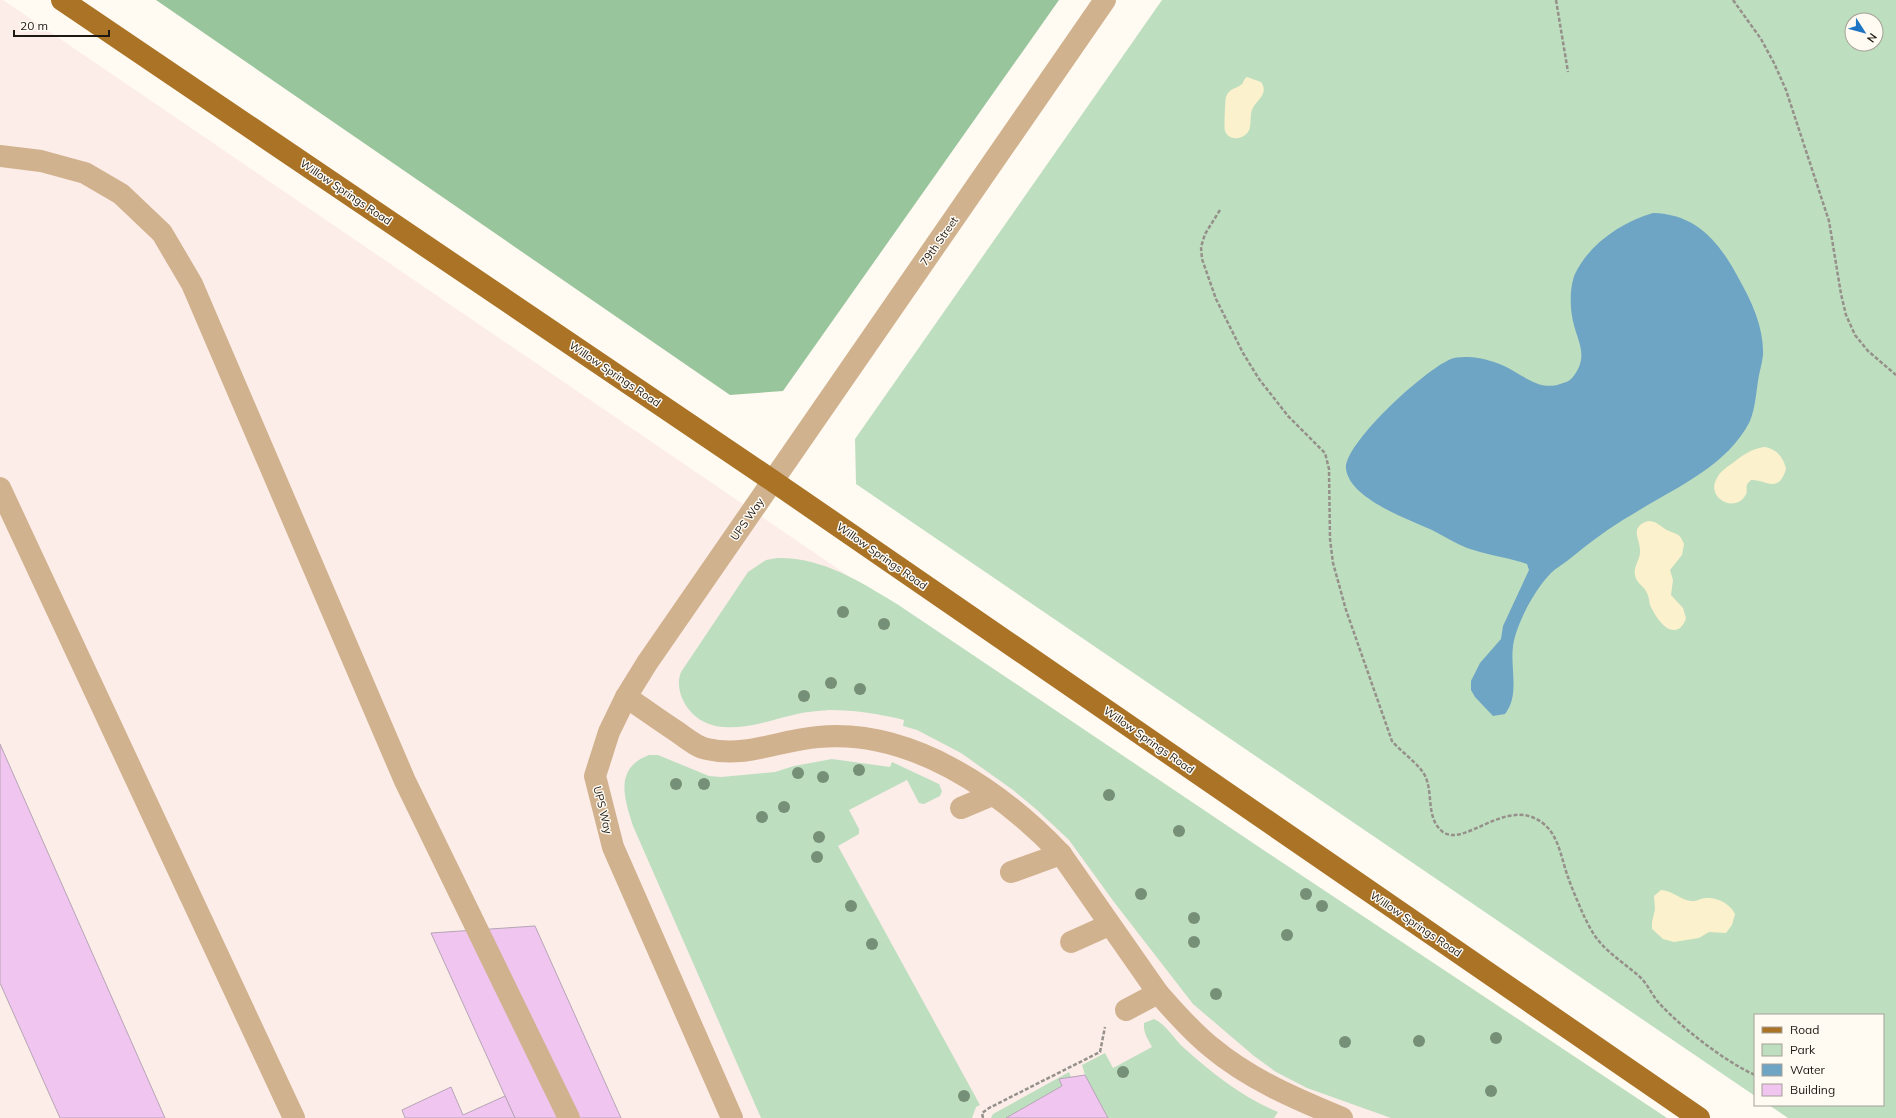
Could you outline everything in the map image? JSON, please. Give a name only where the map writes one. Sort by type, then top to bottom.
[{"type":"main road","name":"Willow Springs Road","points":[[62,0],[773,481],[1699,1118]]},
{"type":"street","name":"79th Street","points":[[773,481],[1105,0]]},
{"type":"street","points":[[0,156],[41,161],[85,173],[121,194],[162,233],[192,284],[405,781],[570,1118]]},
{"type":"street","name":"UPS Way","points":[[732,1118],[613,847],[595,776],[609,732],[626,697],[686,606],[773,481]]},
{"type":"street","points":[[0,488],[294,1118]]},
{"type":"street","points":[[626,697],[693,743],[706,749],[728,752],[749,751],[815,737],[829,736],[877,739],[906,747],[928,756],[962,775],[1016,811],[1061,854],[1109,925],[1158,992],[1192,1031],[1232,1063],[1298,1100],[1340,1118]]},
{"type":"street","points":[[961,808],[992,795]]},
{"type":"street","points":[[1011,872],[1061,854]]},
{"type":"street","points":[[1071,942],[1109,925]]},
{"type":"street","points":[[1126,1010],[1158,992]]},
{"type":"path","points":[[1556,0],[1568,72]]},
{"type":"path","points":[[1733,0],[1761,39],[1786,90],[1829,221],[1841,294],[1846,315],[1854,334],[1868,352],[1896,375]]},
{"type":"path","points":[[1220,210],[1205,234],[1201,246],[1202,259],[1216,299],[1243,353],[1259,379],[1288,416],[1325,453],[1329,469],[1330,539],[1333,563],[1341,595],[1392,741],[1400,752],[1420,768],[1426,777],[1434,822],[1444,833],[1459,834],[1506,816],[1516,815],[1539,820],[1546,826],[1555,839],[1583,913],[1597,939],[1640,977],[1658,1002],[1670,1014],[1710,1047],[1754,1074]]},
{"type":"path","points":[[983,1118],[982,1113],[989,1108],[1100,1052],[1106,1020]]},
{"type":"shaded area","points":[[0,0],[3,0],[1644,1118],[0,1118]]},
{"type":"green space","points":[[156,0],[1059,0],[783,391],[730,395]]},
{"type":"green space","points":[[1162,0],[1896,0],[1896,1118],[1788,1118],[1770,1106],[1884,1106],[1884,1014],[1754,1014],[1754,1095],[856,484],[855,439]]},
{"type":"green space","points":[[777,558],[794,559],[825,566],[854,579],[897,604],[1667,1118],[1391,1118],[1307,1088],[1276,1072],[1254,1056],[1193,1004],[1114,902],[1069,840],[1013,790],[961,753],[917,730],[903,726],[904,720],[867,713],[839,710],[816,711],[735,727],[721,727],[707,723],[695,716],[685,704],[681,696],[679,684],[681,672],[748,572],[766,560]]},
{"type":"green space","points":[[649,755],[658,755],[709,776],[721,777],[775,772],[794,766],[832,759],[890,767],[892,762],[939,784],[942,791],[940,796],[924,804],[919,803],[907,780],[849,810],[859,829],[859,834],[838,846],[980,1105],[976,1107],[972,1118],[761,1118],[633,826],[625,795],[624,785],[626,776],[630,768],[638,761]]},
{"type":"green space","points":[[1154,1019],[1167,1028],[1184,1048],[1217,1076],[1240,1092],[1278,1112],[1274,1118],[1108,1118],[1085,1075],[1082,1065],[1105,1053],[1113,1068],[1152,1047],[1145,1033],[1144,1023]]},
{"type":"green space","points":[[1069,1072],[1071,1077],[1059,1079],[1062,1086],[1006,1118],[991,1118],[993,1114]]},
{"type":"sand","points":[[1247,77],[1261,82],[1264,89],[1261,98],[1252,109],[1248,132],[1242,137],[1232,138],[1225,131],[1226,97],[1231,90],[1240,86]]},
{"type":"sand","points":[[1764,447],[1775,451],[1781,457],[1785,465],[1786,469],[1779,482],[1771,484],[1751,480],[1747,484],[1745,496],[1740,501],[1735,503],[1723,501],[1718,497],[1714,487],[1717,477],[1721,472],[1741,457],[1755,449]]},
{"type":"sand","points":[[1648,521],[1655,522],[1678,535],[1684,544],[1682,555],[1670,570],[1673,580],[1671,595],[1683,608],[1686,618],[1681,627],[1675,630],[1666,627],[1658,619],[1650,605],[1647,593],[1636,578],[1635,569],[1640,552],[1637,530],[1638,527]]},
{"type":"sand","points":[[1661,890],[1670,892],[1687,900],[1693,901],[1710,898],[1723,902],[1733,910],[1735,914],[1732,925],[1726,933],[1709,932],[1699,938],[1674,942],[1663,939],[1652,929],[1655,909],[1654,896]]},
{"type":"water","points":[[1653,213],[1669,215],[1682,219],[1695,225],[1705,233],[1724,254],[1748,297],[1759,325],[1763,345],[1763,358],[1752,416],[1740,437],[1714,464],[1682,485],[1624,519],[1551,573],[1527,607],[1515,637],[1512,655],[1514,682],[1510,707],[1505,714],[1493,716],[1475,697],[1471,690],[1471,681],[1480,663],[1501,639],[1503,626],[1529,570],[1527,564],[1467,548],[1382,507],[1358,490],[1350,480],[1346,469],[1349,457],[1358,442],[1372,425],[1408,390],[1426,375],[1454,358],[1481,358],[1502,365],[1531,381],[1546,386],[1570,380],[1578,370],[1581,362],[1581,348],[1574,325],[1571,306],[1571,289],[1575,274],[1589,253],[1618,228]]},
{"type":"building","points":[[0,744],[165,1118],[60,1118],[0,983]]},
{"type":"building","points":[[535,926],[621,1118],[515,1118],[431,933]]},
{"type":"building","points":[[1085,1075],[1108,1118],[1006,1118],[1062,1086],[1059,1079]]},
{"type":"building","points":[[451,1087],[463,1115],[505,1096],[515,1118],[405,1118],[402,1110]]}]
